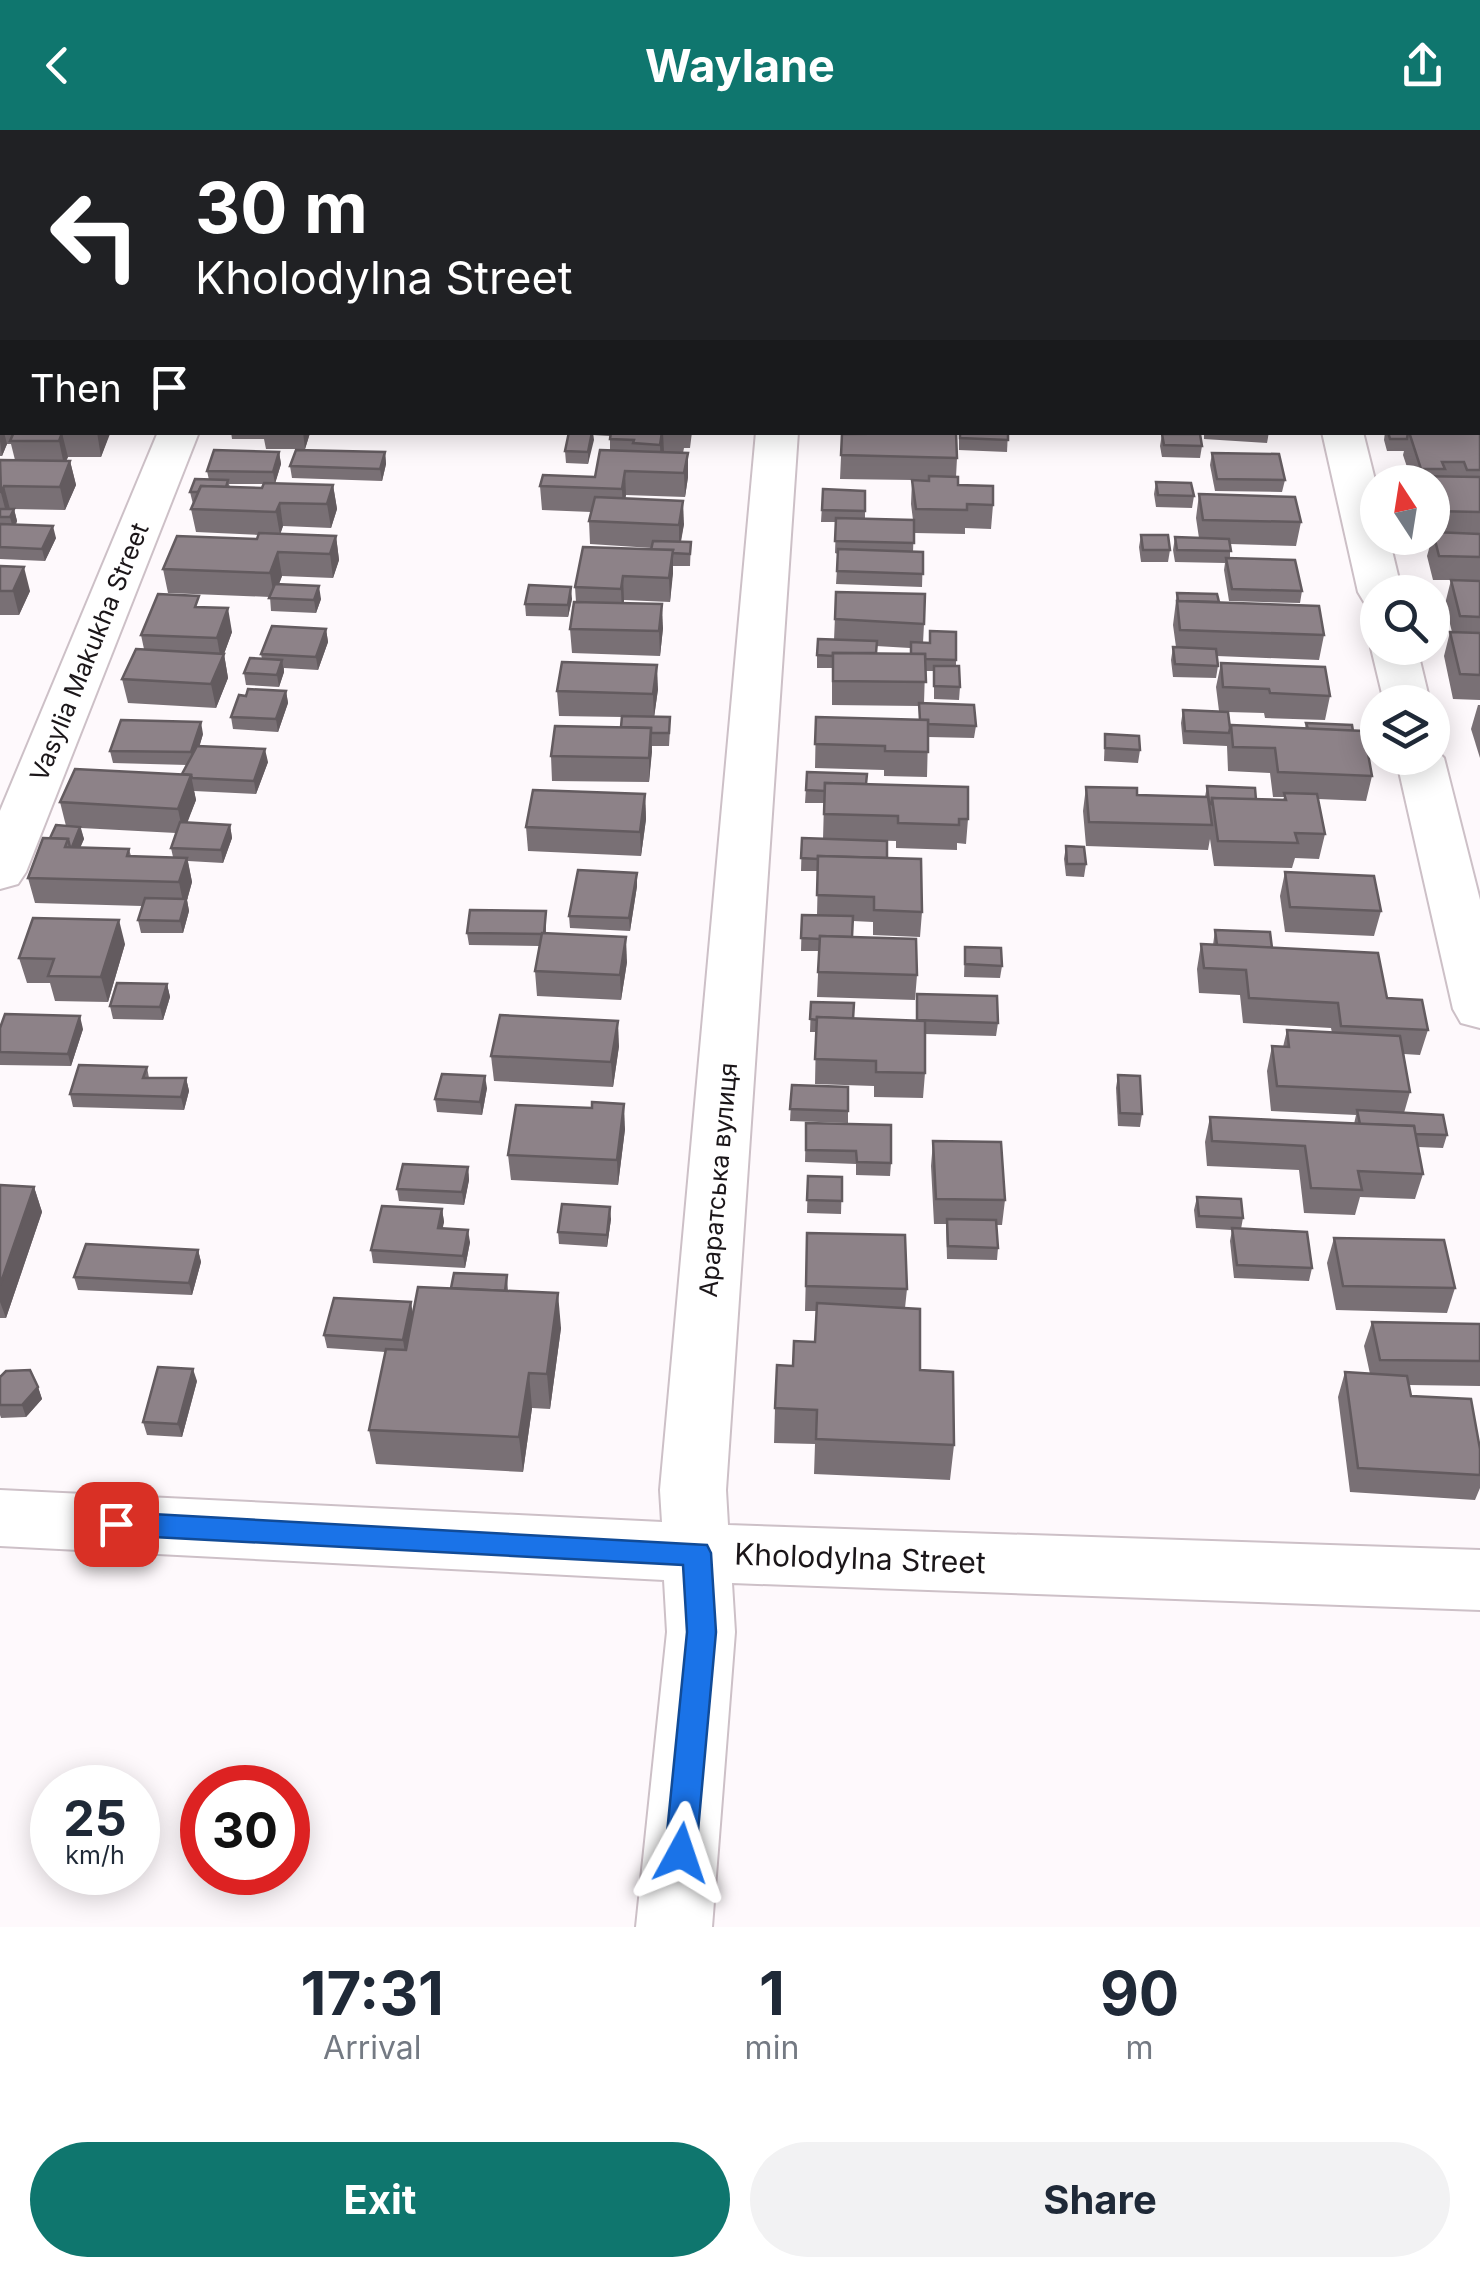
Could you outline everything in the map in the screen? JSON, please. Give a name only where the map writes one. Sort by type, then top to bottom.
[{"type":"street","name":"Vasylia Makukha Street","points":[[0,872],[178,435]]},
{"type":"street","name":"Араратська вулиця","points":[[674,1927],[701,1632],[693,1490],[776,435]]},
{"type":"street","points":[[1343,435],[1376,575]]},
{"type":"street","points":[[1424,775],[1480,1009]]},
{"type":"street","name":"Kholodylna Street","points":[[0,1518],[697,1553],[1480,1580]]},
{"type":"building","points":[[13,435],[61,435],[59,441],[10,441]]},
{"type":"building","points":[[568,435],[591,435],[588,452],[565,451]]},
{"type":"building","points":[[611,435],[662,435],[660,445],[610,439]]},
{"type":"building","points":[[842,435],[956,435],[957,458],[841,455]]},
{"type":"building","points":[[960,435],[1008,435],[1008,440]]},
{"type":"building","points":[[1162,435],[1200,435],[1202,446],[1164,445]]},
{"type":"building","points":[[1389,435],[1408,435],[1407,439],[1390,439]]},
{"type":"building","points":[[1410,435],[1480,435],[1480,470],[1467,470],[1464,462],[1442,462],[1443,465],[1420,465]]},
{"type":"building","points":[[214,450],[279,452],[273,472],[207,471]]},
{"type":"building","points":[[296,450],[385,452],[380,469],[290,466]]},
{"type":"building","points":[[600,450],[688,453],[684,473],[625,471],[622,489],[540,486],[543,475],[595,477]]},
{"type":"building","points":[[1212,453],[1279,454],[1285,480],[1217,479]]},
{"type":"building","points":[[0,460],[70,461],[60,487],[4,486],[1,493]]},
{"type":"building","points":[[929,476],[958,477],[958,485],[993,486],[993,505],[967,504],[967,510],[916,509],[912,480],[929,481]]},
{"type":"building","points":[[1450,477],[1480,477],[1480,512],[1450,511]]},
{"type":"building","points":[[195,479],[228,480],[226,487],[201,486],[198,492],[190,492]]},
{"type":"building","points":[[1156,482],[1191,483],[1194,496],[1158,495]]},
{"type":"building","points":[[264,483],[333,485],[327,504],[280,503],[276,512],[191,509],[201,486],[262,488]]},
{"type":"building","points":[[823,489],[865,491],[865,511],[822,510]]},
{"type":"building","points":[[1199,494],[1295,497],[1301,522],[1203,520]]},
{"type":"building","points":[[595,497],[683,501],[679,525],[589,521]]},
{"type":"building","points":[[0,509],[14,509],[10,517],[0,517]]},
{"type":"building","points":[[836,518],[914,520],[914,543],[835,541]]},
{"type":"building","points":[[0,524],[53,526],[42,549],[0,547]]},
{"type":"building","points":[[259,533],[336,536],[330,554],[278,552],[270,573],[163,569],[177,536],[257,539]]},
{"type":"building","points":[[1450,533],[1480,534],[1480,557],[1439,556],[1450,555]]},
{"type":"building","points":[[1141,535],[1168,535],[1170,550],[1143,550]]},
{"type":"building","points":[[1175,537],[1229,539],[1231,551],[1177,550]]},
{"type":"building","points":[[653,541],[691,542],[690,554],[651,550]]},
{"type":"building","points":[[583,547],[673,550],[669,578],[623,576],[621,589],[575,587]]},
{"type":"building","points":[[838,549],[923,552],[923,574],[837,571]]},
{"type":"building","points":[[1226,558],[1295,560],[1302,591],[1232,589]]},
{"type":"building","points":[[0,566],[24,567],[13,591],[0,591]]},
{"type":"building","points":[[1451,580],[1480,581],[1480,617],[1460,616]]},
{"type":"building","points":[[275,584],[319,586],[314,600],[269,598]]},
{"type":"building","points":[[529,585],[571,587],[568,605],[525,604]]},
{"type":"building","points":[[836,592],[925,594],[924,624],[835,619]]},
{"type":"building","points":[[1177,593],[1217,594],[1219,602],[1178,601]]},
{"type":"building","points":[[158,594],[199,596],[195,607],[228,608],[217,638],[141,635]]},
{"type":"building","points":[[1177,601],[1319,606],[1324,635],[1180,630]]},
{"type":"building","points":[[574,602],[662,604],[659,631],[570,629]]},
{"type":"building","points":[[272,626],[326,629],[316,657],[261,654]]},
{"type":"building","points":[[930,631],[956,632],[956,660],[925,659],[925,654],[911,654],[911,642],[930,643]]},
{"type":"building","points":[[1450,632],[1480,633],[1480,675],[1460,674]]},
{"type":"building","points":[[818,639],[877,641],[876,653],[817,655]]},
{"type":"building","points":[[1173,647],[1216,649],[1218,666],[1175,664]]},
{"type":"building","points":[[136,649],[224,654],[211,684],[122,679]]},
{"type":"building","points":[[833,653],[925,654],[926,682],[833,681]]},
{"type":"building","points":[[250,658],[282,660],[277,675],[244,673]]},
{"type":"building","points":[[562,662],[657,665],[653,694],[557,691]]},
{"type":"building","points":[[1221,663],[1325,667],[1330,696],[1223,687]]},
{"type":"building","points":[[934,666],[959,666],[960,687],[934,686]]},
{"type":"building","points":[[248,689],[286,691],[276,719],[231,717],[239,695],[246,696]]},
{"type":"building","points":[[919,703],[974,705],[976,726],[928,724],[928,720],[920,720]]},
{"type":"building","points":[[1183,710],[1228,712],[1229,733],[1185,731]]},
{"type":"building","points":[[622,716],[670,717],[669,733],[621,727]]},
{"type":"building","points":[[816,717],[928,720],[928,752],[815,744]]},
{"type":"building","points":[[121,720],[201,722],[191,752],[110,751]]},
{"type":"building","points":[[1306,723],[1352,725],[1353,731],[1308,729]]},
{"type":"building","points":[[1231,725],[1360,731],[1360,775],[1372,776],[1278,772],[1275,748],[1233,747]]},
{"type":"building","points":[[555,726],[651,728],[649,758],[551,756]]},
{"type":"building","points":[[1105,734],[1139,736],[1140,750],[1105,748]]},
{"type":"building","points":[[197,746],[265,749],[254,781],[192,778],[182,774]]},
{"type":"building","points":[[75,769],[191,775],[178,809],[60,802]]},
{"type":"building","points":[[807,772],[867,774],[866,784],[825,783],[825,791],[806,790]]},
{"type":"building","points":[[825,783],[968,787],[968,819],[959,819],[959,825],[898,823],[898,816],[824,814]]},
{"type":"building","points":[[1207,786],[1255,788],[1256,800],[1212,798],[1211,804]]},
{"type":"building","points":[[1086,787],[1137,788],[1137,795],[1208,797],[1212,825],[1089,822]]},
{"type":"building","points":[[533,790],[645,794],[640,832],[526,827]]},
{"type":"building","points":[[1284,793],[1317,794],[1325,834],[1295,833],[1298,843],[1218,841],[1212,798],[1286,800]]},
{"type":"building","points":[[180,822],[230,825],[221,850],[171,848]]},
{"type":"building","points":[[56,825],[80,827],[72,847],[68,839],[50,838]]},
{"type":"building","points":[[43,838],[68,839],[65,847],[129,849],[127,856],[187,858],[179,882],[28,878]]},
{"type":"building","points":[[802,838],[887,841],[887,858],[801,858]]},
{"type":"building","points":[[1066,846],[1084,847],[1086,864],[1067,864]]},
{"type":"building","points":[[818,856],[921,859],[922,912],[874,910],[874,897],[817,895]]},
{"type":"building","points":[[578,870],[637,873],[629,918],[569,916]]},
{"type":"building","points":[[1285,872],[1374,876],[1381,911],[1290,907]]},
{"type":"building","points":[[145,898],[186,899],[180,921],[138,920]]},
{"type":"building","points":[[470,910],[546,911],[544,934],[467,933]]},
{"type":"building","points":[[802,915],[853,916],[852,937],[801,938]]},
{"type":"building","points":[[33,918],[119,920],[101,977],[48,976],[54,959],[19,958]]},
{"type":"building","points":[[1215,930],[1270,932],[1272,948],[1217,945]]},
{"type":"building","points":[[542,933],[626,937],[620,975],[535,971]]},
{"type":"building","points":[[820,936],[916,939],[917,975],[818,972]]},
{"type":"building","points":[[1201,944],[1378,953],[1387,998],[1422,1000],[1428,1030],[1341,1026],[1338,1003],[1249,998],[1246,970],[1204,968]]},
{"type":"building","points":[[965,947],[1001,948],[1002,966],[965,964]]},
{"type":"building","points":[[117,983],[167,984],[160,1007],[110,1006]]},
{"type":"building","points":[[917,994],[997,996],[998,1023],[917,1020]]},
{"type":"building","points":[[811,1002],[854,1003],[853,1019],[810,1019]]},
{"type":"building","points":[[5,1014],[80,1016],[68,1054],[0,1052],[0,1028]]},
{"type":"building","points":[[500,1015],[618,1021],[611,1062],[491,1056]]},
{"type":"building","points":[[817,1017],[925,1021],[925,1073],[876,1072],[876,1061],[815,1059]]},
{"type":"building","points":[[1287,1030],[1400,1036],[1410,1092],[1277,1086],[1272,1046],[1289,1047]]},
{"type":"building","points":[[79,1065],[147,1067],[143,1078],[186,1078],[181,1097],[70,1094]]},
{"type":"building","points":[[442,1074],[485,1076],[480,1102],[435,1099]]},
{"type":"building","points":[[1118,1075],[1140,1076],[1142,1114],[1120,1113]]},
{"type":"building","points":[[792,1085],[848,1087],[848,1111],[790,1109]]},
{"type":"building","points":[[592,1102],[624,1104],[617,1160],[508,1155],[516,1105],[592,1108]]},
{"type":"building","points":[[1357,1110],[1443,1115],[1447,1135],[1415,1134],[1414,1126],[1360,1124]]},
{"type":"building","points":[[1210,1117],[1414,1126],[1423,1174],[1358,1171],[1362,1190],[1311,1188],[1305,1146],[1212,1141]]},
{"type":"building","points":[[806,1123],[891,1125],[891,1163],[857,1162],[856,1151],[806,1150]]},
{"type":"building","points":[[933,1141],[1001,1142],[1005,1200],[936,1199]]},
{"type":"building","points":[[403,1164],[468,1167],[462,1192],[397,1189]]},
{"type":"building","points":[[808,1176],[842,1177],[842,1201],[807,1200]]},
{"type":"building","points":[[0,1185],[34,1187],[0,1285]]},
{"type":"building","points":[[1197,1197],[1241,1199],[1243,1218],[1199,1216]]},
{"type":"building","points":[[562,1204],[610,1207],[607,1235],[558,1232]]},
{"type":"building","points":[[382,1206],[442,1209],[438,1228],[468,1230],[463,1256],[371,1250]]},
{"type":"building","points":[[947,1219],[996,1220],[998,1248],[948,1246]]},
{"type":"building","points":[[1232,1228],[1307,1232],[1312,1268],[1237,1265]]},
{"type":"building","points":[[807,1233],[905,1235],[907,1289],[806,1286]]},
{"type":"building","points":[[1334,1238],[1444,1240],[1455,1288],[1343,1286]]},
{"type":"building","points":[[86,1244],[198,1250],[189,1283],[74,1277]]},
{"type":"building","points":[[454,1273],[507,1275],[505,1291],[451,1288]]},
{"type":"building","points":[[418,1287],[558,1293],[547,1374],[529,1373],[519,1437],[369,1430],[386,1349],[406,1350]]},
{"type":"building","points":[[334,1298],[411,1302],[403,1340],[324,1335]]},
{"type":"building","points":[[817,1303],[920,1309],[920,1370],[953,1372],[954,1445],[816,1439],[817,1410],[775,1408],[777,1365],[793,1366],[794,1341],[815,1342]]},
{"type":"building","points":[[1372,1322],[1480,1324],[1480,1361],[1380,1360]]},
{"type":"building","points":[[158,1367],[193,1369],[178,1424],[143,1422]]},
{"type":"building","points":[[30,1370],[38,1387],[22,1405],[0,1405],[0,1377],[6,1371]]},
{"type":"building","points":[[1345,1372],[1407,1376],[1411,1396],[1471,1399],[1480,1449],[1480,1475],[1358,1468]]},
{"type":"route","points":[[116,1524],[697,1553],[701,1632],[681,1853]]}]
